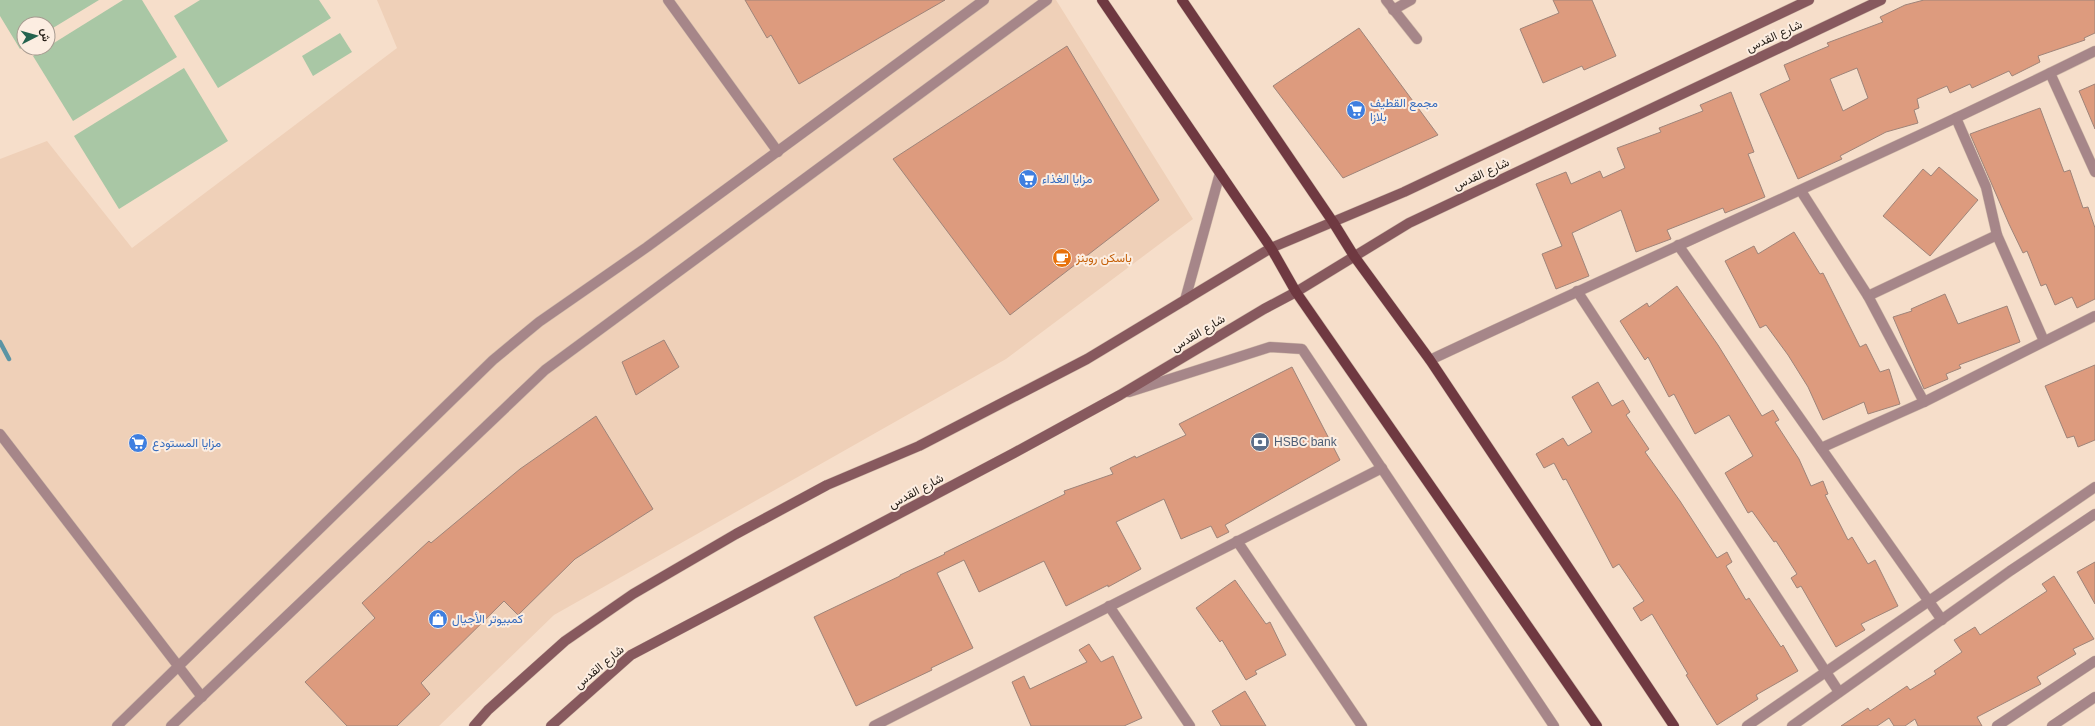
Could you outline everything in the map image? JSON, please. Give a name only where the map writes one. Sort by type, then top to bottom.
[{"type":"main road","points":[[1102,0],[1271,248],[1296,292],[1597,726]]},
{"type":"main road","points":[[474,726],[488,710],[565,641],[633,594],[736,534],[827,485],[919,446],[1086,359],[1271,248],[1404,192],[1809,0]]},
{"type":"main road","name":"شارع القدس","points":[[551,726],[631,655],[980,472],[1120,395],[1264,309],[1296,292],[1409,223],[1880,0]]},
{"type":"main road","points":[[1184,1],[1354,256],[1430,360],[1674,726]]},
{"type":"street","points":[[668,0],[778,152]]},
{"type":"street","points":[[117,726],[493,360],[539,322],[648,247],[984,0]]},
{"type":"street","points":[[171,726],[545,370],[1047,0]]},
{"type":"street","points":[[1386,0],[1417,39]]},
{"type":"street","points":[[1394,10],[1411,0]]},
{"type":"street","points":[[1430,360],[1577,291],[1801,191],[2095,51]]},
{"type":"street","points":[[2050,73],[2095,172]]},
{"type":"street","points":[[1956,118],[1986,187],[1997,235],[2044,341]]},
{"type":"street","points":[[1185,300],[1220,173]]},
{"type":"street","points":[[1801,191],[1868,296],[1924,402]]},
{"type":"street","points":[[1868,296],[1997,235]]},
{"type":"street","points":[[1678,245],[1942,620]]},
{"type":"street","points":[[1577,291],[1839,692]]},
{"type":"street","points":[[1821,448],[1924,402],[2095,316]]},
{"type":"street","points":[[1120,395],[1270,347],[1302,349],[1554,726]]},
{"type":"street","points":[[0,434],[202,697]]},
{"type":"street","points":[[874,726],[1382,468]]},
{"type":"street","points":[[1747,726],[2095,487]]},
{"type":"street","points":[[1792,726],[2095,514]]},
{"type":"street","points":[[1237,542],[1362,726]]},
{"type":"street","points":[[1109,606],[1190,726]]},
{"type":"street","points":[[2002,725],[2095,661]]},
{"type":"street","points":[[2052,726],[2095,697]]},
{"type":"shaded area","points":[[377,0],[1056,0],[1193,219],[1006,359],[554,615],[439,726],[0,726],[0,159],[47,141],[132,248],[397,48]]},
{"type":"green space","points":[[0,0],[99,0],[56,26],[56,16],[16,16],[16,42],[0,16]]},
{"type":"green space","points":[[123,0],[142,0],[177,57],[73,121],[33,56],[56,56],[56,42]]},
{"type":"green space","points":[[200,0],[319,0],[331,18],[218,88],[174,16]]},
{"type":"green space","points":[[340,33],[352,52],[313,76],[302,56]]},
{"type":"green space","points":[[184,68],[228,141],[119,209],[74,136]]},
{"type":"building","points":[[745,0],[945,0],[799,84],[771,35],[767,38]]},
{"type":"building","points":[[1553,0],[1592,0],[1616,56],[1584,70],[1582,66],[1543,83],[1520,29],[1559,13]]},
{"type":"building","points":[[1924,0],[2095,0],[2095,33],[2084,38],[2085,40],[2038,56],[2040,62],[2012,76],[2009,71],[1972,88],[1970,84],[1950,93],[1947,86],[1917,99],[1919,108],[1914,110],[1918,123],[1886,132],[1840,156],[1842,159],[1798,179],[1760,94],[1790,80],[1784,65],[1829,46],[1827,43],[1883,22],[1880,17],[1905,5]],"holes":[[[1857,68],[1868,98],[1843,111],[1830,79]]]},
{"type":"building","name":"مجمع القطيف بلازا","points":[[1359,28],[1438,135],[1343,178],[1273,86]]},
{"type":"building","name":"مزايا الغذاء","points":[[1067,46],[1159,200],[1010,315],[893,159]]},
{"type":"building","points":[[2095,84],[2095,129],[2079,91]]},
{"type":"building","points":[[1731,92],[1754,152],[1748,154],[1765,197],[1725,213],[1723,208],[1667,230],[1671,239],[1636,252],[1621,210],[1572,233],[1589,276],[1556,289],[1542,254],[1562,246],[1536,184],[1566,172],[1571,184],[1600,171],[1603,178],[1625,168],[1617,148],[1661,132],[1659,128],[1703,111],[1700,105]]},
{"type":"building","points":[[2040,108],[2064,172],[2070,170],[2083,208],[2088,207],[2095,228],[2095,299],[2077,308],[2072,297],[2055,305],[2046,284],[2041,286],[2027,251],[2023,253],[2009,224],[1970,134]]},
{"type":"building","points":[[1939,167],[1978,200],[1930,256],[1883,216],[1923,169],[1931,176]]},
{"type":"building","points":[[1794,232],[1820,274],[1823,273],[1860,347],[1866,344],[1880,372],[1889,369],[1900,404],[1868,414],[1864,402],[1823,420],[1808,387],[1788,355],[1766,325],[1760,328],[1725,261],[1754,246],[1758,254]]},
{"type":"building","points":[[1677,286],[1718,345],[1762,416],[1773,410],[1779,420],[1775,422],[1799,459],[1811,486],[1823,481],[1828,494],[1825,495],[1848,540],[1852,537],[1868,564],[1875,560],[1898,606],[1861,624],[1865,630],[1836,647],[1801,586],[1797,588],[1791,578],[1797,574],[1776,541],[1774,542],[1752,511],[1748,513],[1725,473],[1753,456],[1729,415],[1695,434],[1674,394],[1669,397],[1648,357],[1645,360],[1620,321],[1647,303],[1649,307]]},
{"type":"building","points":[[1945,294],[1958,324],[2007,306],[2020,342],[1959,365],[1961,368],[1946,374],[1948,379],[1924,389],[1893,317],[1912,311],[1911,309]]},
{"type":"building","points":[[664,340],[679,367],[636,395],[622,362]]},
{"type":"building","points":[[2095,365],[2095,440],[2078,447],[2074,436],[2067,438],[2045,386]]},
{"type":"building","points":[[1292,367],[1340,460],[1225,525],[1229,532],[1217,538],[1211,526],[1181,539],[1164,499],[1116,522],[1141,569],[1108,587],[1108,585],[1066,606],[1044,561],[979,592],[964,560],[937,573],[973,648],[931,668],[932,670],[856,706],[814,617],[1065,494],[1064,491],[1113,474],[1110,468],[1186,435],[1179,424]]},
{"type":"building","points":[[1598,382],[1612,406],[1623,400],[1630,412],[1626,415],[1649,449],[1645,452],[1680,501],[1717,558],[1727,552],[1732,562],[1726,566],[1746,600],[1749,598],[1781,647],[1783,645],[1798,671],[1756,695],[1758,699],[1717,725],[1686,675],[1688,674],[1652,614],[1641,621],[1633,608],[1644,601],[1619,564],[1613,568],[1566,479],[1563,480],[1554,463],[1544,468],[1536,454],[1563,438],[1568,446],[1592,432],[1572,397]]},
{"type":"building","points":[[596,416],[653,509],[575,559],[518,615],[504,601],[421,683],[430,694],[397,726],[347,726],[305,682],[375,618],[362,603],[429,541],[431,543],[520,469]]},
{"type":"building","points":[[2095,562],[2095,604],[2077,572]]},
{"type":"building","points":[[2054,576],[2094,639],[2073,649],[2076,654],[2037,677],[2041,684],[1977,717],[1982,726],[1918,726],[1915,719],[1905,726],[1894,726],[1889,718],[1877,726],[1841,726],[1868,708],[1870,711],[1907,686],[1910,690],[1936,674],[1934,671],[1962,652],[1954,640],[1975,627],[1980,635],[2047,591],[2042,584]]},
{"type":"building","points":[[1235,580],[1266,624],[1270,622],[1286,655],[1255,671],[1257,674],[1246,680],[1222,640],[1220,642],[1196,608]]},
{"type":"building","points":[[1089,644],[1101,662],[1113,656],[1142,718],[1124,726],[1031,726],[1012,682],[1024,676],[1030,689],[1087,662],[1079,650]]},
{"type":"building","points":[[1245,691],[1266,726],[1221,726],[1212,711]]},
{"type":"waterway","points":[[0,342],[9,359]]},
{"type":"place","name":"مجمع القطيف بلازا","points":[[1356,110]]},
{"type":"place","name":"مزايا الغذاء","points":[[1028,179]]},
{"type":"place","name":"باسكن روبنز","points":[[1062,258]]},
{"type":"place","name":"HSBC bank","points":[[1260,442]]},
{"type":"place","name":"مزايا المستودع","points":[[138,443]]},
{"type":"place","name":"كمبيوتر الأجيال","points":[[438,619]]}]
